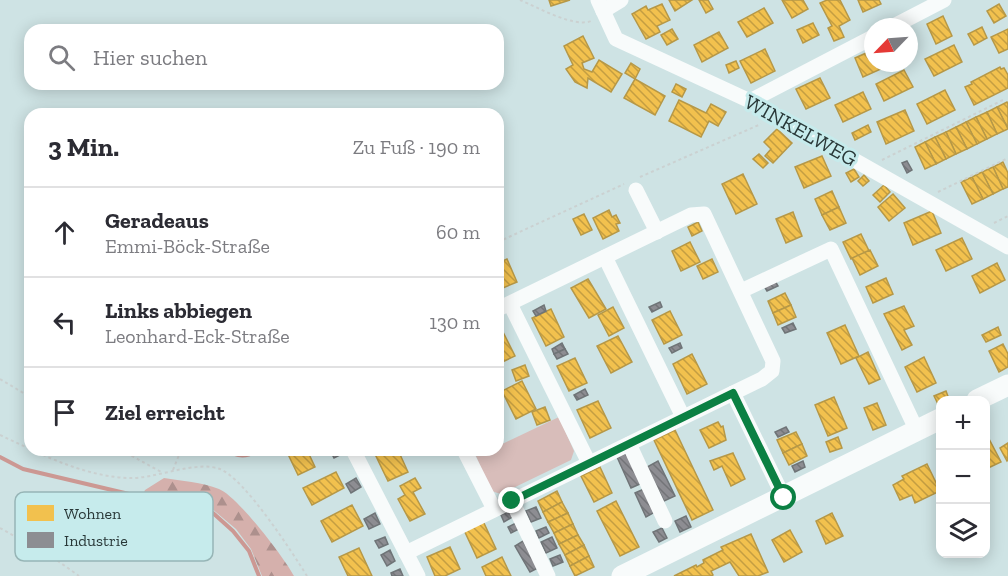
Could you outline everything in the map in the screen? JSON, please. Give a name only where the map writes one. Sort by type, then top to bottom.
[{"type":"street","points":[[602,9],[621,0]]},
{"type":"street","points":[[909,18],[944,0]]},
{"type":"street","name":"WINKELWEG","points":[[602,9],[616,39],[750,101],[1008,247]]},
{"type":"street","points":[[750,101],[864,42]]},
{"type":"street","points":[[636,190],[657,232]]},
{"type":"street","points":[[406,553],[762,379],[772,371],[773,361],[704,214],[691,215],[504,307],[589,463]]},
{"type":"street","points":[[741,291],[831,249],[917,431]]},
{"type":"street","points":[[605,257],[683,417]]},
{"type":"street","points":[[985,396],[1008,385]]},
{"type":"street","points":[[733,393],[784,498]]},
{"type":"street","points":[[622,576],[936,421]]},
{"type":"street","points":[[629,444],[665,521]]},
{"type":"street","points":[[356,456],[418,576]]},
{"type":"street","points":[[467,456],[494,510]]},
{"type":"street","points":[[512,501],[548,576]]},
{"type":"path","points":[[520,0],[566,19],[585,24],[602,9]]},
{"type":"path","points":[[875,170],[877,163],[1005,99]]},
{"type":"path","points":[[928,201],[934,194],[1008,158]]},
{"type":"path","points":[[0,379],[24,393]]},
{"type":"path","points":[[0,435],[24,447]]},
{"type":"path","points":[[44,456],[62,464],[129,478],[165,474],[173,470],[206,468],[220,470],[244,489],[270,521],[307,576]]},
{"type":"path","points":[[132,456],[165,474]]},
{"type":"path","points":[[173,470],[179,456]]},
{"type":"path","points":[[0,528],[15,537]]},
{"type":"path","points":[[55,561],[80,576]]},
{"type":"green space","points":[[164,478],[219,489],[237,503],[260,528],[294,576],[262,576],[251,549],[236,529],[213,510],[213,492],[144,492]]},
{"type":"shaded area","points":[[559,417],[574,451],[571,460],[501,494],[491,491],[476,456],[504,456],[504,443]]},
{"type":"building: Wohnen","points":[[549,0],[570,0],[551,6]]},
{"type":"building: Wohnen","points":[[669,0],[692,0],[675,11]]},
{"type":"building: Wohnen","points":[[699,0],[708,0],[713,9],[706,13]]},
{"type":"building: Wohnen","points":[[782,0],[803,0],[808,9],[792,18]]},
{"type":"building: Wohnen","points":[[827,0],[840,0],[850,20],[839,26],[844,37],[834,41],[828,28],[832,26],[820,3]]},
{"type":"building: Wohnen","points":[[858,0],[879,0],[881,4],[863,12]]},
{"type":"building: Wohnen","points":[[662,4],[670,20],[657,26],[660,32],[646,39],[632,14],[646,6],[648,10]]},
{"type":"building: Wohnen","points":[[999,4],[1006,16],[994,23],[987,11]]},
{"type":"building: Wohnen","points":[[764,8],[773,23],[747,37],[738,22]]},
{"type":"building: Wohnen","points":[[943,16],[952,36],[936,44],[927,24]]},
{"type":"building: Wohnen","points":[[813,23],[819,35],[803,43],[797,30]]},
{"type":"building: Wohnen","points":[[982,27],[987,38],[974,45],[968,34]]},
{"type":"building: Wohnen","points":[[672,29],[678,39],[667,45],[661,35]]},
{"type":"building: Wohnen","points":[[1008,29],[1008,49],[999,53],[991,37]]},
{"type":"building: Wohnen","points":[[719,32],[728,48],[702,62],[694,45]]},
{"type":"building: Wohnen","points":[[583,36],[594,58],[582,63],[584,69],[592,72],[599,60],[622,74],[611,92],[588,78],[587,88],[575,82],[566,69],[573,65],[564,46]]},
{"type":"building: Wohnen","points":[[954,45],[962,62],[934,76],[925,59]]},
{"type":"building: Wohnen","points":[[765,49],[775,71],[751,83],[740,61]]},
{"type":"building: Wohnen","points":[[864,54],[864,72],[874,72],[863,77],[855,58]]},
{"type":"building: Wohnen","points":[[736,61],[739,68],[729,73],[726,65]]},
{"type":"building: Wohnen","points":[[631,63],[640,69],[635,79],[625,73]]},
{"type":"building: Wohnen","points":[[1000,67],[1004,68],[1008,75],[1008,88],[974,105],[965,87]]},
{"type":"building: Wohnen","points":[[900,72],[905,72],[913,87],[884,101],[876,84]]},
{"type":"building: Wohnen","points":[[820,78],[830,98],[806,109],[796,89]]},
{"type":"building: Wohnen","points":[[635,79],[665,96],[655,115],[624,98]]},
{"type":"building: Wohnen","points":[[676,84],[686,89],[682,97],[672,92]]},
{"type":"building: Wohnen","points":[[945,90],[955,110],[927,124],[917,104]]},
{"type":"building: Wohnen","points":[[863,92],[871,109],[843,122],[835,105]]},
{"type":"building: Wohnen","points":[[679,100],[706,113],[711,104],[726,112],[718,126],[709,121],[701,137],[669,121]]},
{"type":"building: Wohnen","points":[[1007,102],[1008,104],[1008,129],[997,107]]},
{"type":"building: Wohnen","points":[[997,107],[1008,129],[997,134],[987,112]]},
{"type":"building: Wohnen","points":[[905,110],[914,131],[886,144],[877,122]]},
{"type":"building: Wohnen","points":[[987,112],[997,134],[987,139],[976,117]]},
{"type":"building: Wohnen","points":[[976,117],[987,139],[977,144],[966,122]]},
{"type":"building: Wohnen","points":[[966,122],[977,144],[967,149],[956,127]]},
{"type":"building: Wohnen","points":[[868,125],[871,132],[855,140],[852,133]]},
{"type":"building: Wohnen","points":[[956,127],[967,149],[956,154],[946,132]]},
{"type":"building: Wohnen","points":[[777,129],[792,143],[773,163],[765,156],[771,149],[764,142]]},
{"type":"building: Wohnen","points":[[946,132],[956,154],[946,159],[935,137]]},
{"type":"building: Wohnen","points":[[935,137],[946,159],[936,164],[925,142]]},
{"type":"building: Wohnen","points":[[925,142],[936,164],[925,169],[915,147]]},
{"type":"building: Wohnen","points":[[759,154],[768,163],[763,168],[753,159]]},
{"type":"building: Wohnen","points":[[822,156],[831,176],[804,188],[795,167]]},
{"type":"building: Wohnen","points":[[1003,162],[1008,173],[1008,187],[1003,189],[993,167]]},
{"type":"building: Wohnen","points":[[993,167],[1003,189],[993,194],[982,172]]},
{"type":"building: Wohnen","points":[[854,169],[859,177],[851,182],[846,173]]},
{"type":"building: Wohnen","points":[[982,172],[993,194],[983,199],[972,177]]},
{"type":"building: Wohnen","points":[[743,174],[757,204],[736,214],[722,184]]},
{"type":"building: Wohnen","points":[[864,175],[869,181],[863,186],[858,181]]},
{"type":"building: Wohnen","points":[[972,177],[983,199],[972,204],[961,182]]},
{"type":"building: Wohnen","points":[[884,185],[890,192],[880,202],[873,195]]},
{"type":"building: Wohnen","points":[[832,191],[839,207],[822,215],[815,199]]},
{"type":"building: Wohnen","points":[[893,194],[905,208],[889,221],[878,207]]},
{"type":"building: Wohnen","points":[[839,207],[846,223],[830,230],[822,215]]},
{"type":"building: Wohnen","points":[[609,210],[612,217],[616,215],[620,223],[616,224],[619,231],[603,239],[593,218]]},
{"type":"building: Wohnen","points":[[932,211],[941,233],[913,245],[904,223]]},
{"type":"building: Wohnen","points":[[793,212],[802,236],[786,243],[776,219]]},
{"type":"building: Wohnen","points":[[584,214],[592,230],[581,235],[573,219]]},
{"type":"building: Wohnen","points":[[698,222],[702,231],[692,236],[688,227]]},
{"type":"building: Wohnen","points":[[861,234],[869,251],[851,259],[843,242]]},
{"type":"building: Wohnen","points":[[962,238],[972,259],[946,271],[936,250]]},
{"type":"building: Wohnen","points":[[690,242],[700,262],[681,271],[672,251]]},
{"type":"building: Wohnen","points":[[870,250],[878,266],[860,275],[852,258]]},
{"type":"building: Wohnen","points":[[507,259],[517,282],[504,287],[504,260]]},
{"type":"building: Wohnen","points":[[712,259],[718,272],[703,279],[697,266]]},
{"type":"building: Wohnen","points":[[997,263],[1005,280],[980,293],[972,276]]},
{"type":"building: Wohnen","points":[[886,278],[893,294],[873,303],[866,287]]},
{"type":"building: Wohnen","points":[[588,279],[606,309],[589,318],[571,288]]},
{"type":"building: Wohnen","points":[[785,293],[791,305],[773,313],[768,301]]},
{"type":"building: Wohnen","points":[[791,305],[796,317],[778,325],[773,313]]},
{"type":"building: Wohnen","points":[[904,306],[914,326],[904,330],[912,345],[902,350],[884,314]]},
{"type":"building: Wohnen","points":[[613,307],[624,328],[609,336],[598,315]]},
{"type":"building: Wohnen","points":[[551,309],[564,337],[546,346],[532,318]]},
{"type":"building: Wohnen","points":[[670,311],[682,335],[664,344],[652,320]]},
{"type":"building: Wohnen","points":[[845,325],[859,356],[841,364],[827,333]]},
{"type":"building: Wohnen","points":[[998,327],[1001,335],[986,342],[982,335]]},
{"type":"building: Wohnen","points":[[504,334],[515,356],[504,361]]},
{"type":"building: Wohnen","points":[[618,336],[632,362],[611,373],[597,346]]},
{"type":"building: Wohnen","points":[[1003,344],[1008,354],[1008,367],[999,372],[989,351]]},
{"type":"building: Wohnen","points":[[868,352],[880,379],[869,384],[856,358]]},
{"type":"building: Wohnen","points":[[692,354],[707,384],[687,394],[673,364]]},
{"type":"building: Wohnen","points":[[924,357],[936,383],[917,392],[905,367]]},
{"type":"building: Wohnen","points":[[575,358],[587,383],[569,391],[557,366]]},
{"type":"building: Wohnen","points":[[525,365],[529,376],[516,381],[512,370]]},
{"type":"building: Wohnen","points":[[522,381],[536,409],[516,419],[504,395],[504,390]]},
{"type":"building: Wohnen","points":[[946,391],[948,396],[936,396],[936,400],[934,396]]},
{"type":"building: Wohnen","points":[[834,397],[847,428],[828,436],[815,405]]},
{"type":"building: Wohnen","points":[[598,401],[611,428],[590,438],[577,410]]},
{"type":"building: Wohnen","points":[[877,403],[886,425],[873,430],[864,408]]},
{"type":"building: Wohnen","points":[[545,407],[550,420],[537,425],[532,412]]},
{"type":"building: Wohnen","points":[[718,422],[721,427],[723,426],[726,440],[709,448],[700,430]]},
{"type":"building: Wohnen","points":[[675,430],[713,510],[692,520],[654,440]]},
{"type":"building: Wohnen","points":[[796,432],[802,444],[783,453],[777,440]]},
{"type":"building: Wohnen","points":[[838,437],[842,448],[830,452],[826,442]]},
{"type":"building: Wohnen","points":[[990,441],[1001,462],[990,467]]},
{"type":"building: Wohnen","points":[[1008,443],[1008,460],[1007,461],[1000,448]]},
{"type":"building: Wohnen","points":[[802,444],[807,456],[789,465],[783,453]]},
{"type":"building: Wohnen","points":[[733,453],[745,479],[731,486],[722,466],[714,470],[710,461]]},
{"type":"building: Wohnen","points":[[289,456],[310,456],[315,467],[298,475]]},
{"type":"building: Wohnen","points":[[376,456],[401,456],[408,472],[388,481]]},
{"type":"building: Wohnen","points":[[927,464],[936,483],[936,493],[915,503],[912,495],[900,500],[893,485],[904,479],[902,476]]},
{"type":"building: Wohnen","points":[[600,467],[612,493],[594,502],[581,476]]},
{"type":"building: Wohnen","points":[[336,472],[344,488],[312,505],[303,488]]},
{"type":"building: Wohnen","points":[[415,478],[421,488],[413,492],[425,514],[410,521],[398,499],[405,495],[400,486]]},
{"type":"building: Wohnen","points":[[557,491],[562,502],[543,512],[538,501]]},
{"type":"building: Wohnen","points":[[616,501],[639,547],[620,556],[597,511]]},
{"type":"building: Wohnen","points":[[562,502],[568,513],[548,522],[543,512]]},
{"type":"building: Wohnen","points":[[352,505],[363,526],[332,542],[321,521]]},
{"type":"building: Wohnen","points":[[568,513],[573,524],[554,533],[548,522]]},
{"type":"building: Wohnen","points":[[832,513],[843,536],[826,544],[816,521]]},
{"type":"building: Wohnen","points":[[483,521],[496,549],[477,558],[464,530]]},
{"type":"building: Wohnen","points":[[573,524],[578,535],[559,544],[554,533]]},
{"type":"building: Wohnen","points":[[790,530],[802,552],[784,562],[772,540]]},
{"type":"building: Wohnen","points":[[751,534],[768,572],[758,576],[739,576],[730,562],[711,571],[713,575],[711,576],[674,576],[696,565],[697,567],[704,563],[703,560],[723,550],[721,547]]},
{"type":"building: Wohnen","points":[[578,535],[584,545],[565,555],[559,544]]},
{"type":"building: Wohnen","points":[[584,545],[589,556],[570,566],[565,555]]},
{"type":"building: Wohnen","points":[[450,547],[460,569],[445,576],[435,576],[427,557]]},
{"type":"building: Wohnen","points":[[359,548],[372,576],[348,576],[339,557]]},
{"type":"building: Wohnen","points":[[589,556],[594,567],[575,576],[570,566]]},
{"type":"building: Wohnen","points":[[502,557],[511,576],[486,576],[482,567]]},
{"type":"building: Industrie","points":[[907,161],[912,170],[907,173],[902,163]]},
{"type":"building: Industrie","points":[[775,281],[778,286],[767,291],[764,286]]},
{"type":"building: Industrie","points":[[660,302],[662,307],[652,312],[649,307]]},
{"type":"building: Industrie","points":[[544,305],[546,311],[536,316],[533,311]]},
{"type":"building: Industrie","points":[[793,323],[796,329],[785,333],[782,328]]},
{"type":"building: Industrie","points":[[562,343],[565,349],[554,354],[552,349]]},
{"type":"building: Industrie","points":[[680,343],[682,348],[672,353],[669,348]]},
{"type":"building: Industrie","points":[[565,349],[568,354],[557,359],[554,354]]},
{"type":"building: Industrie","points":[[585,389],[588,395],[577,400],[574,395]]},
{"type":"building: Industrie","points":[[786,427],[789,432],[778,437],[775,432]]},
{"type":"building: Industrie","points":[[629,452],[642,483],[631,488],[617,457]]},
{"type":"building: Industrie","points":[[658,461],[675,496],[664,501],[647,467]]},
{"type":"building: Industrie","points":[[803,461],[805,467],[795,472],[792,466]]},
{"type":"building: Industrie","points":[[356,478],[361,487],[351,493],[346,484]]},
{"type":"building: Industrie","points":[[644,489],[655,512],[646,517],[635,493]]},
{"type":"building: Industrie","points":[[536,507],[541,518],[531,522],[526,511]]},
{"type":"building: Industrie","points":[[511,510],[514,516],[504,522],[501,515]]},
{"type":"building: Industrie","points":[[375,513],[380,524],[369,529],[364,519]]},
{"type":"building: Industrie","points":[[686,516],[691,527],[680,532],[675,521]]},
{"type":"building: Industrie","points":[[516,523],[519,529],[511,533],[508,527]]},
{"type":"building: Industrie","points":[[546,527],[549,533],[539,538],[536,531]]},
{"type":"building: Industrie","points":[[662,528],[667,538],[659,542],[653,532]]},
{"type":"building: Industrie","points":[[385,537],[388,544],[379,548],[375,541]]},
{"type":"building: Industrie","points":[[552,537],[557,548],[546,553],[541,542]]},
{"type":"building: Industrie","points":[[523,541],[538,568],[530,572],[515,546]]},
{"type":"building: Industrie","points":[[390,550],[395,561],[387,566],[381,555]]},
{"type":"building: Industrie","points":[[560,555],[563,562],[553,566],[550,559]]},
{"type":"building: Industrie","points":[[400,569],[403,576],[392,576],[391,573]]},
{"type":"waterway","points":[[0,457],[23,469],[121,492]]},
{"type":"waterway","points":[[213,513],[233,531],[249,551],[259,576]]},
{"type":"route","points":[[512,501],[733,393],[784,498]]}]
